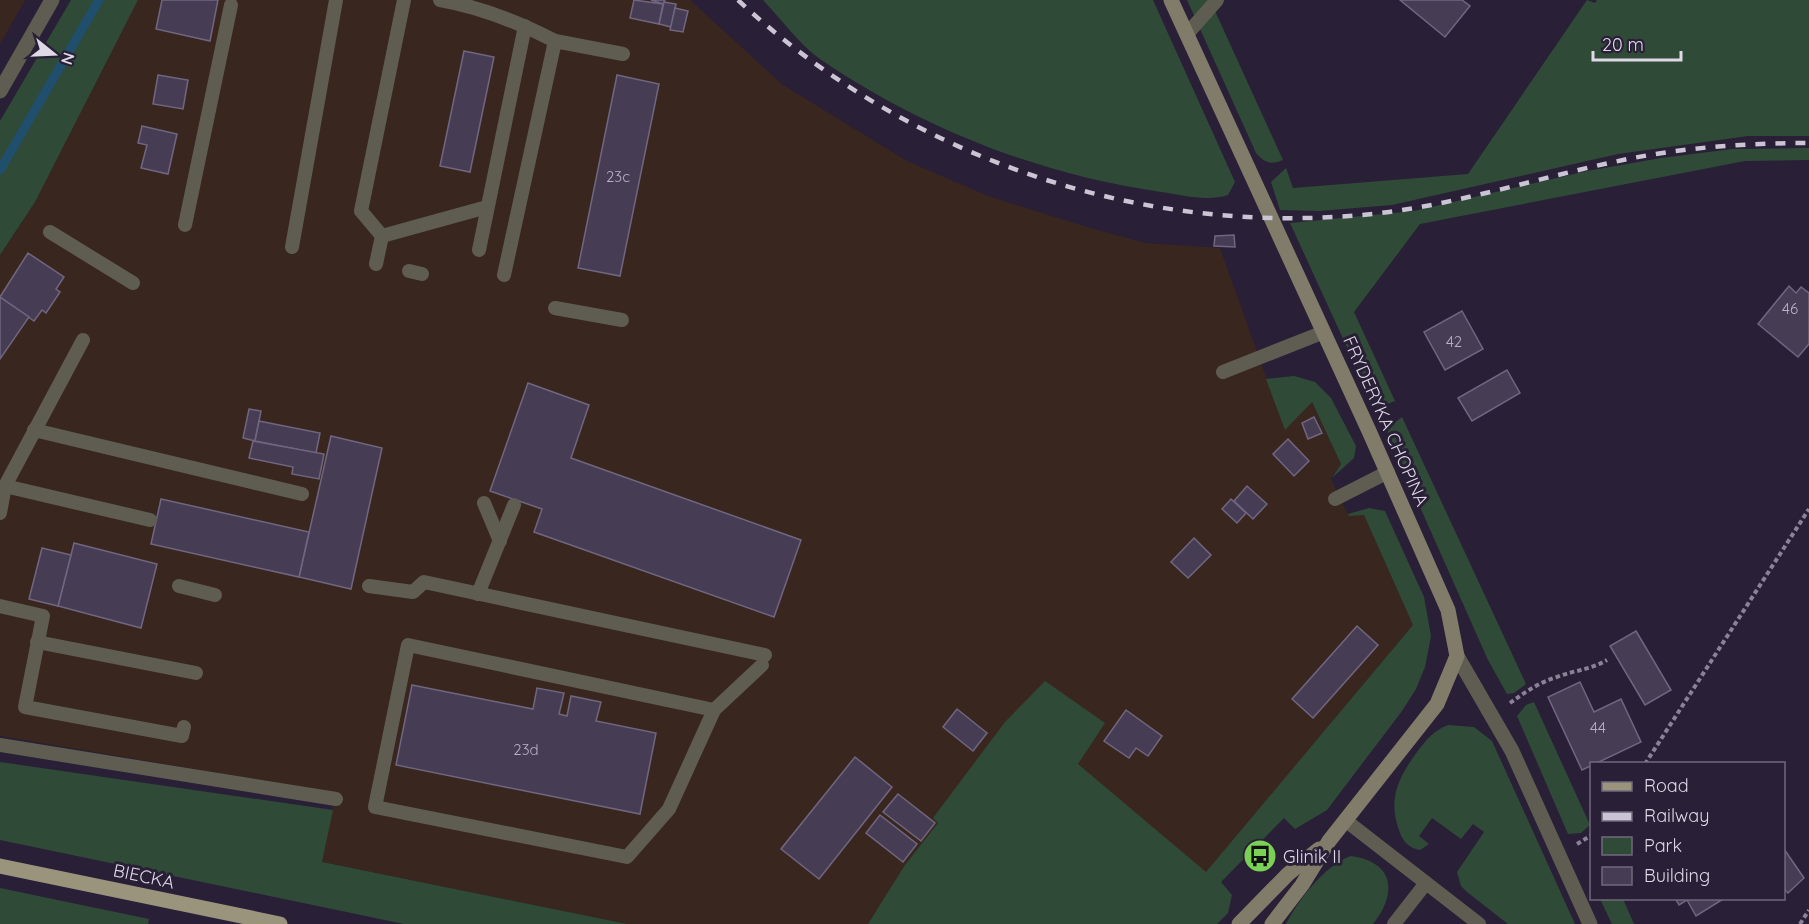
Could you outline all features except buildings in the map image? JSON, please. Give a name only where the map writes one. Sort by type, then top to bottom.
[{"type":"main road","name":"BIECKA","points":[[0,866],[280,924]]},
{"type":"street","points":[[0,91],[52,0]]},
{"type":"street","name":"FRYDERYKA CHOPINA","points":[[1171,0],[1388,472],[1448,610],[1457,656]]},
{"type":"street","points":[[1272,924],[1302,885],[1329,841],[1437,704],[1457,656]]},
{"type":"street","points":[[1457,656],[1512,751],[1590,924]]},
{"type":"street","points":[[1239,924],[1288,874],[1329,841]]},
{"type":"lane","points":[[292,248],[336,0]]},
{"type":"lane","points":[[382,236],[361,211],[404,0]]},
{"type":"lane","points":[[440,0],[470,5],[525,26],[555,41],[623,54]]},
{"type":"lane","points":[[1187,34],[1217,0]]},
{"type":"lane","points":[[185,225],[231,5]]},
{"type":"lane","points":[[478,250],[525,26]]},
{"type":"lane","points":[[504,275],[555,41]]},
{"type":"lane","points":[[382,236],[487,207]]},
{"type":"lane","points":[[50,232],[133,283]]},
{"type":"lane","points":[[376,264],[382,236]]},
{"type":"lane","points":[[555,308],[622,320]]},
{"type":"lane","points":[[1223,372],[1324,332]]},
{"type":"lane","points":[[0,513],[5,486],[83,340]]},
{"type":"lane","points":[[34,430],[302,494]]},
{"type":"lane","points":[[1335,499],[1388,472]]},
{"type":"lane","points":[[5,486],[150,520]]},
{"type":"lane","points":[[484,503],[500,541]]},
{"type":"lane","points":[[478,594],[514,505]]},
{"type":"lane","points":[[369,586],[413,592],[424,582],[764,660],[714,710],[669,809],[627,857],[375,807],[408,645],[714,710]]},
{"type":"lane","points":[[179,586],[215,595]]},
{"type":"lane","points":[[0,606],[43,616],[25,707],[182,736],[184,727]]},
{"type":"lane","points":[[37,642],[196,673]]},
{"type":"lane","points":[[0,745],[336,800]]},
{"type":"lane","points":[[1345,820],[1479,924]]},
{"type":"lane","points":[[1394,924],[1426,883]]},
{"type":"path","points":[[1646,762],[1809,509]]},
{"type":"path","points":[[1530,689],[1557,676],[1592,670],[1607,660]]},
{"type":"path","points":[[1800,924],[1809,910]]},
{"type":"shaded area","points":[[0,0],[25,0],[0,44]]},
{"type":"shaded area","points":[[138,0],[690,0],[783,85],[907,161],[988,196],[1087,227],[1145,243],[1220,248],[1285,430],[1311,401],[1341,464],[1331,478],[1339,497],[1349,516],[1364,515],[1413,625],[1163,924],[905,867],[868,924],[627,924],[322,862],[336,793],[0,736],[0,255],[35,202]]},
{"type":"green space","points":[[71,0],[138,0],[35,202],[0,255],[0,121]]},
{"type":"green space","points":[[763,0],[1153,0],[1235,182],[1228,195],[1211,198],[1186,196],[1071,174],[983,145],[899,106],[820,59],[797,39]]},
{"type":"green space","points":[[1187,0],[1210,0],[1283,160],[1268,162],[1256,153]]},
{"type":"green space","points":[[1587,0],[1595,3],[1597,0],[1809,0],[1809,136],[1748,136],[1618,154],[1392,205],[1319,211],[1280,210],[1271,182],[1286,168],[1293,188],[1468,174]]},
{"type":"green space","points":[[1809,148],[1809,160],[1745,161],[1420,224],[1354,312],[1395,401],[1377,408],[1290,223],[1414,211],[1587,171],[1661,158],[1732,149]]},
{"type":"green space","points":[[1294,376],[1315,382],[1331,398],[1356,446],[1354,458],[1332,478],[1341,464],[1312,402],[1285,430],[1266,379]]},
{"type":"green space","points":[[1402,417],[1526,684],[1514,693],[1507,694],[1488,660],[1388,435],[1387,429]]},
{"type":"green space","points":[[1369,508],[1385,511],[1424,597],[1431,636],[1425,667],[1416,689],[1402,711],[1327,810],[1295,829],[1284,818],[1221,882],[1232,895],[1228,913],[1217,924],[868,924],[905,865],[938,823],[933,818],[1005,722],[1045,681],[1105,723],[1078,764],[1206,872],[1413,625],[1364,515],[1349,516],[1348,514]]},
{"type":"green space","points":[[1534,702],[1590,825],[1581,833],[1568,834],[1517,716],[1526,705]]},
{"type":"green space","points":[[1448,725],[1474,727],[1492,741],[1575,924],[1508,924],[1467,892],[1461,886],[1457,872],[1484,832],[1473,824],[1461,839],[1432,818],[1419,836],[1429,844],[1420,850],[1410,846],[1403,839],[1394,810],[1400,780],[1427,739]]},
{"type":"green space","points":[[0,762],[333,810],[322,862],[627,924],[404,924],[0,840]]},
{"type":"green space","points":[[1351,856],[1366,859],[1376,865],[1384,872],[1387,881],[1386,902],[1373,924],[1286,924],[1314,884],[1332,867]]},
{"type":"green space","points":[[0,888],[149,919],[148,924],[0,924]]},
{"type":"green space","points":[[1600,900],[1623,900],[1634,924],[1612,924]]},
{"type":"waterway","points":[[0,170],[99,0]]},
{"type":"railway","points":[[738,0],[806,57],[880,106],[958,146],[1040,178],[1125,201],[1212,214],[1301,218],[1389,212],[1479,195],[1598,165],[1673,151],[1718,146],[1809,143]]},
{"type":"place","name":"Glinik II","points":[[1260,856]]}]
